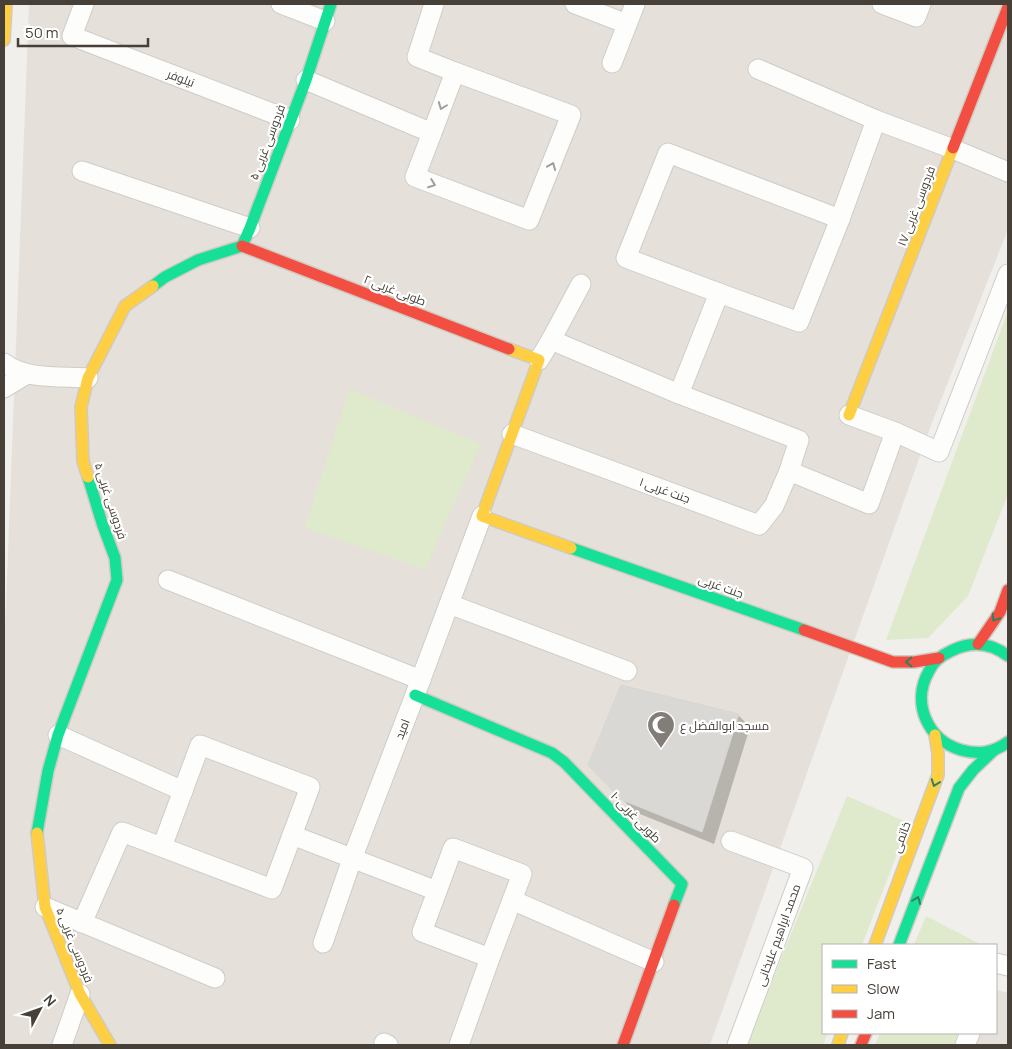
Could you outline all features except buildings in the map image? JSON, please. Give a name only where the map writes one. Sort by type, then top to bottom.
[{"type":"street","points":[[4,40],[6,4]]},
{"type":"street","name":"نیلوفر","points":[[84,4],[72,36],[290,120]]},
{"type":"street","points":[[281,4],[328,12]]},
{"type":"street","points":[[434,4],[417,56],[571,115],[529,220],[415,177],[455,72]]},
{"type":"street","points":[[575,4],[627,24]]},
{"type":"street","points":[[612,63],[635,4]]},
{"type":"street","points":[[882,4],[916,17],[921,4]]},
{"type":"street","name":"فردوسی غربی ۱۷","points":[[849,416],[1008,7]]},
{"type":"street","name":"فردوسی غربی ۵","points":[[110,1045],[80,994],[45,907],[37,830],[48,772],[58,735],[117,580],[115,558],[83,461],[82,407],[88,378],[125,306],[165,277],[181,268],[198,260],[242,246],[306,80],[328,12]]},
{"type":"street","points":[[758,69],[876,120],[1008,172]]},
{"type":"street","points":[[306,80],[432,133]]},
{"type":"street","points":[[840,219],[668,153],[626,258],[799,322],[840,219],[876,120]]},
{"type":"street","points":[[82,171],[250,228]]},
{"type":"street","name":"طوبی غربی ۲","points":[[242,246],[539,360]]},
{"type":"street","points":[[849,416],[894,432],[939,452],[1008,274]]},
{"type":"street","points":[[482,516],[539,360],[581,284]]},
{"type":"street","points":[[679,394],[719,293]]},
{"type":"street","points":[[551,340],[679,394],[799,440],[789,471],[869,504],[894,432]]},
{"type":"street","points":[[4,363],[27,374],[88,378]]},
{"type":"street","points":[[4,388],[27,374]]},
{"type":"street","name":"جنت غربی ۱","points":[[512,434],[759,525],[774,506],[789,471]]},
{"type":"street","name":"امید","points":[[323,943],[352,859],[482,516]]},
{"type":"street","name":"جنت غربی","points":[[482,516],[879,657],[897,674]]},
{"type":"street","points":[[168,580],[418,688]]},
{"type":"street","points":[[978,644],[1000,612],[1008,590]]},
{"type":"street","points":[[449,604],[627,672]]},
{"type":"street","points":[[924,717],[921,701],[922,685],[928,670],[950,650],[964,645],[978,644],[992,646],[1008,656]]},
{"type":"street","points":[[879,657],[893,662],[914,662],[939,658]]},
{"type":"street","name":"طوبی غربی ۱۰","points":[[418,688],[552,753],[564,762],[682,884],[623,1045]]},
{"type":"street","points":[[911,694],[928,726],[947,745],[962,752],[978,753],[994,750]]},
{"type":"street","points":[[58,735],[183,791]]},
{"type":"street","name":"خاتمی","points":[[875,944],[938,775],[938,754],[935,735]]},
{"type":"street","points":[[899,944],[959,788],[973,770],[994,750],[1008,742]]},
{"type":"street","points":[[82,923],[122,832],[272,889],[310,787],[200,746],[162,847]]},
{"type":"street","points":[[292,835],[437,891]]},
{"type":"street","name":"محمد ابراهیم علیخانی","points":[[731,841],[803,868],[737,1045]]},
{"type":"street","points":[[459,1045],[522,874],[454,848],[422,932],[490,958]]},
{"type":"street","points":[[512,900],[654,962]]},
{"type":"street","points":[[45,907],[215,978]]},
{"type":"street","points":[[62,1045],[80,994]]},
{"type":"shaded area","points":[[29,4],[1008,4],[1008,229],[930,428],[710,1045],[4,1045],[4,658]]},
{"type":"shaded area","points":[[998,990],[1008,993],[1008,1045],[974,1045],[980,1034],[997,1034]]},
{"type":"green space","points":[[1008,311],[1008,494],[968,596],[928,638],[886,640]]},
{"type":"green space","points":[[349,389],[481,444],[425,569],[305,528]]},
{"type":"green space","points":[[847,796],[909,823],[862,944],[822,944],[822,1034],[828,1034],[823,1045],[746,1045]]},
{"type":"green space","points":[[926,916],[980,944],[914,944]]},
{"type":"green space","points":[[880,1034],[958,1034],[954,1045],[875,1045]]},
{"type":"traffic: fast","points":[[153,286],[165,277],[198,260],[242,246],[306,80],[331,4]]},
{"type":"traffic: fast","points":[[37,833],[48,771],[58,735],[117,580],[115,558],[88,477]]},
{"type":"traffic: fast","points":[[571,548],[804,630]]},
{"type":"traffic: fast","points":[[1008,656],[1001,651],[980,644],[973,644],[951,651],[938,659],[931,668],[924,683],[922,695],[922,707],[931,729],[949,745],[961,750],[980,753],[997,749],[1008,742]]},
{"type":"traffic: fast","points":[[415,695],[552,753],[564,762],[682,884],[674,905]]},
{"type":"traffic: fast","points":[[899,944],[959,788],[973,770],[994,750]]},
{"type":"traffic: slow","points":[[4,40],[6,4]]},
{"type":"traffic: slow","points":[[849,415],[953,148]]},
{"type":"traffic: slow","points":[[88,477],[83,461],[81,407],[88,378],[125,306],[153,286]]},
{"type":"traffic: slow","points":[[509,349],[539,360],[482,516],[571,548]]},
{"type":"traffic: slow","points":[[875,944],[938,775],[938,754],[935,735]]},
{"type":"traffic: slow","points":[[37,833],[45,907],[80,994],[110,1045]]},
{"type":"traffic: slow","points":[[838,1045],[842,1034]]},
{"type":"traffic: jam","points":[[953,148],[1008,7]]},
{"type":"traffic: jam","points":[[242,246],[509,349]]},
{"type":"traffic: jam","points":[[978,644],[1000,612],[1008,590]]},
{"type":"traffic: jam","points":[[804,630],[893,662],[914,662],[939,658]]},
{"type":"traffic: jam","points":[[623,1045],[674,905]]},
{"type":"traffic: jam","points":[[861,1045],[866,1034]]},
{"type":"place","name":"مسجد ابوالفضل ع","points":[[661,749]]}]
